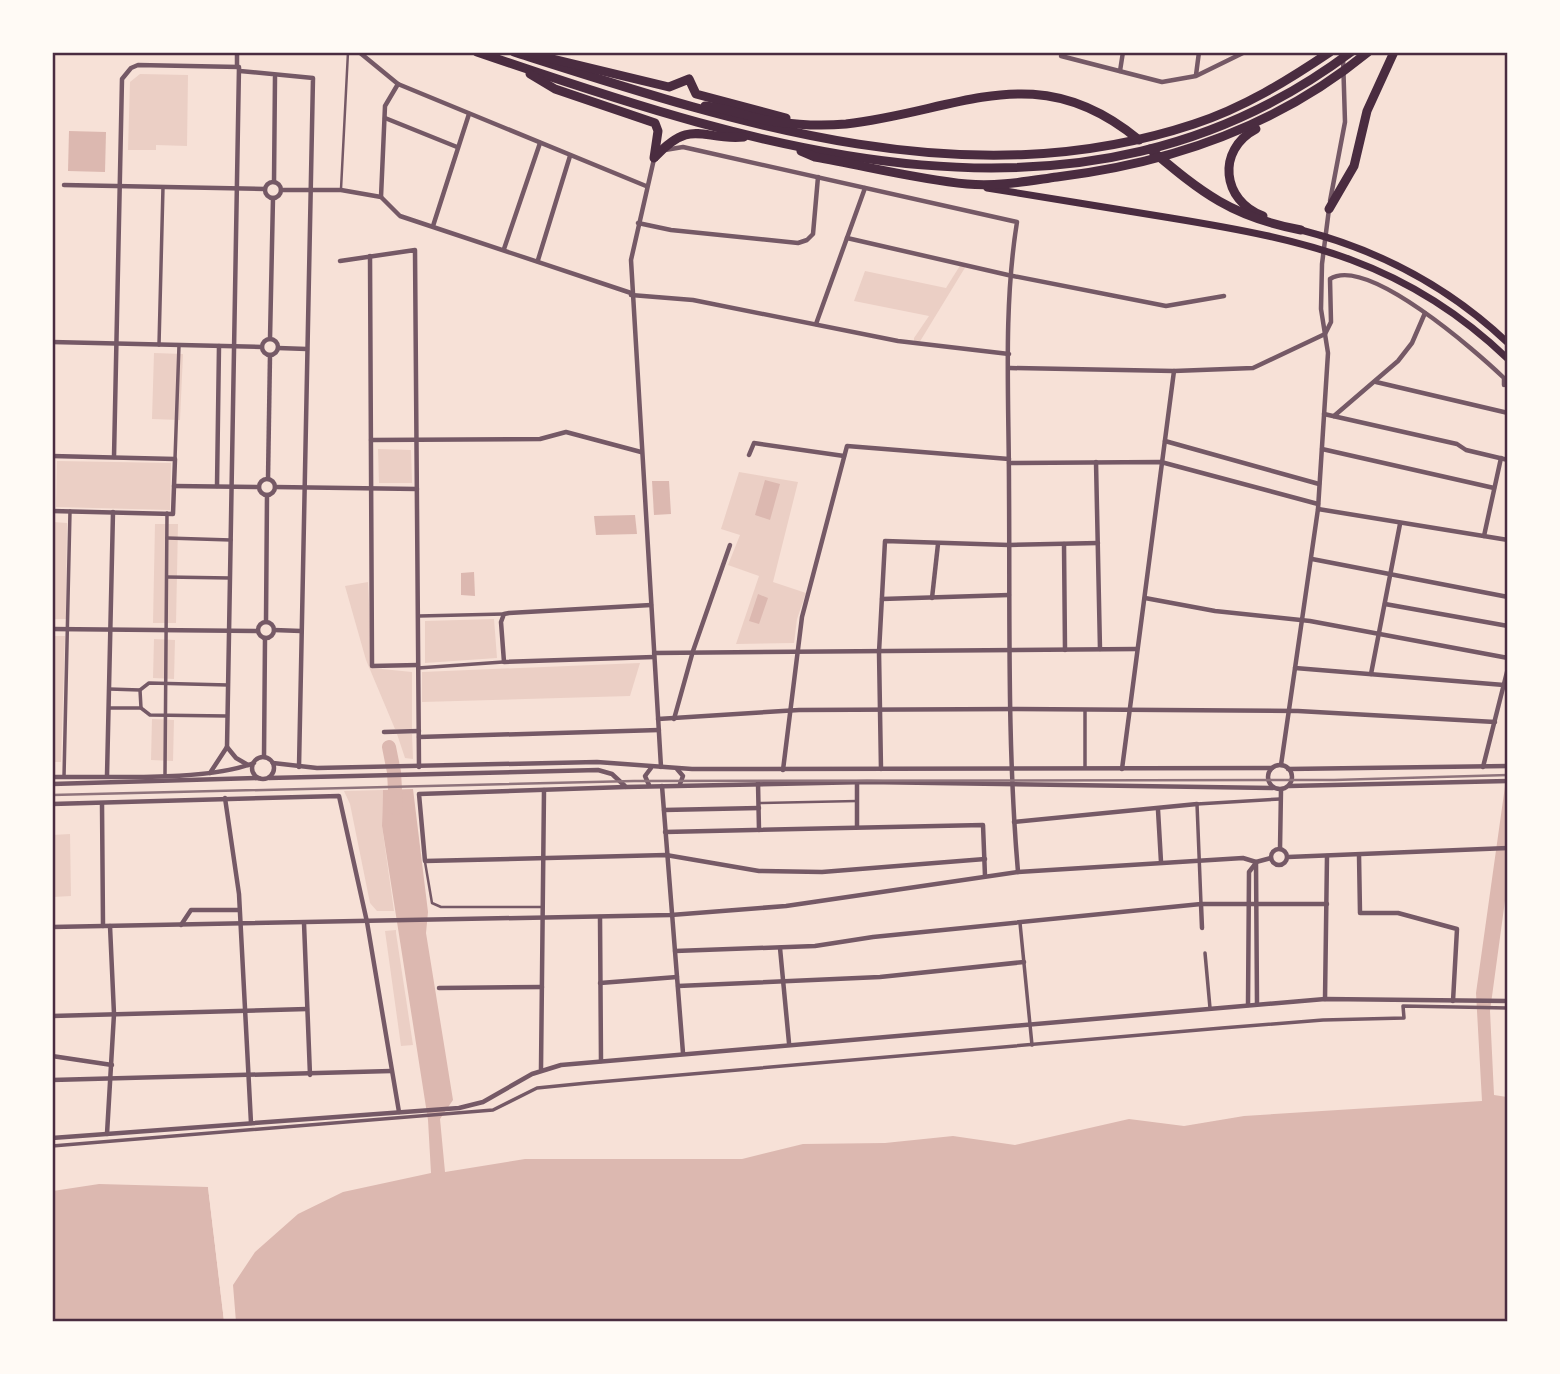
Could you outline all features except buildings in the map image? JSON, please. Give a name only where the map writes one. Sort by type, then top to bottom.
[{"type":"highway","points":[[478,52],[517,66],[776,142],[875,161],[985,169],[1070,166],[1170,145],[1247,117],[1285,98],[1351,52]]},
{"type":"highway","points":[[514,52],[685,105],[795,134],[873,148],[935,154],[1018,156],[1112,144],[1195,124],[1289,80],[1330,52]]},
{"type":"highway","points":[[520,52],[670,87],[689,79],[696,94],[812,125]]},
{"type":"highway","points":[[1301,230],[1254,213],[1241,203],[1230,186],[1227,167],[1233,149],[1247,134],[1310,95],[1368,52]]},
{"type":"highway","points":[[1329,209],[1354,166],[1367,111],[1394,52]]},
{"type":"highway","points":[[517,66],[555,89],[648,118],[657,131],[657,155]]},
{"type":"highway","points":[[685,105],[715,107],[776,122],[812,125],[846,124],[1004,93],[1037,93],[1066,98],[1119,124],[1219,203],[1268,223],[1301,230]]},
{"type":"highway","points":[[776,142],[816,157],[969,184],[1007,184],[1129,167],[1178,154],[1237,132],[1310,95]]},
{"type":"highway","points":[[657,155],[671,141],[697,131],[734,138],[752,136]]},
{"type":"main road","points":[[969,184],[1261,233],[1331,251],[1382,271],[1430,297],[1467,323],[1507,359]]},
{"type":"main road","points":[[1301,230],[1371,253],[1411,272],[1466,308],[1507,343]]},
{"type":"street","points":[[210,773],[227,747],[239,69],[237,52]]},
{"type":"street","points":[[359,52],[398,84],[646,186]]},
{"type":"street","points":[[1120,71],[1123,52]]},
{"type":"street","points":[[1196,76],[1199,52]]},
{"type":"street","points":[[1061,56],[1162,82],[1196,76],[1245,52]]},
{"type":"street","points":[[1282,765],[1318,506],[1328,353],[1321,309],[1322,264],[1326,224],[1345,122],[1343,52]]},
{"type":"street","points":[[114,457],[121,86],[124,73],[138,65],[239,69],[275,76],[313,78],[299,767]]},
{"type":"street","points":[[275,76],[274,181],[282,190]]},
{"type":"street","points":[[382,197],[386,106],[398,84]]},
{"type":"street","points":[[433,226],[469,114]]},
{"type":"street","points":[[385,118],[457,147]]},
{"type":"street","points":[[504,250],[540,143]]},
{"type":"street","points":[[661,767],[631,294],[631,260],[646,186],[657,155],[683,147],[1017,222],[1008,275],[1012,783],[1018,872]]},
{"type":"street","points":[[538,260],[570,156]]},
{"type":"street","points":[[638,223],[671,230],[798,243],[813,234],[818,177]]},
{"type":"street","points":[[64,185],[265,189],[274,181]]},
{"type":"street","points":[[159,345],[163,187]]},
{"type":"street","points":[[816,324],[865,188]]},
{"type":"street","points":[[265,189],[273,198],[270,339],[278,348]]},
{"type":"street","points":[[273,198],[282,190],[341,190],[382,197],[400,216],[538,260],[631,294],[693,300],[898,341],[1009,354]]},
{"type":"street","points":[[847,238],[1008,275],[1166,306],[1224,296]]},
{"type":"street","points":[[340,261],[415,250],[419,616],[419,734],[416,766]]},
{"type":"street","points":[[370,256],[372,666],[654,655],[693,651],[1138,649]]},
{"type":"street","points":[[1010,368],[1174,371],[1253,368],[1325,334],[1331,322],[1329,279],[1336,275],[1351,275],[1374,284],[1433,318],[1478,353],[1504,378],[1504,385]]},
{"type":"street","points":[[1333,416],[1375,382],[1412,343],[1425,313]]},
{"type":"street","points":[[262,347],[270,339]]},
{"type":"street","points":[[52,342],[262,347],[270,355],[268,479],[275,487],[417,489]]},
{"type":"street","points":[[52,511],[173,514],[179,345]]},
{"type":"street","points":[[216,486],[219,346]]},
{"type":"street","points":[[270,355],[278,348],[307,349]]},
{"type":"street","points":[[1122,769],[1174,371]]},
{"type":"street","points":[[1375,382],[1507,413]]},
{"type":"street","points":[[1324,414],[1457,444],[1466,450],[1507,460]]},
{"type":"street","points":[[371,440],[517,437],[540,439],[566,432],[641,452]]},
{"type":"street","points":[[1165,441],[1319,484]]},
{"type":"street","points":[[749,455],[754,443],[844,457]]},
{"type":"street","points":[[783,770],[802,617],[847,446],[1009,461],[1161,463],[1318,506],[1400,524],[1507,540]]},
{"type":"street","points":[[1322,449],[1494,488]]},
{"type":"street","points":[[52,456],[175,459]]},
{"type":"street","points":[[1484,536],[1501,458]]},
{"type":"street","points":[[1096,462],[1100,649]]},
{"type":"street","points":[[259,487],[268,479]]},
{"type":"street","points":[[174,486],[259,487],[267,495]]},
{"type":"street","points":[[275,487],[267,495],[266,622],[274,630],[301,631]]},
{"type":"street","points":[[64,777],[70,511]]},
{"type":"street","points":[[107,776],[113,512]]},
{"type":"street","points":[[165,774],[167,513]]},
{"type":"street","points":[[1371,674],[1400,524]]},
{"type":"street","points":[[167,538],[231,540]]},
{"type":"street","points":[[881,769],[879,652],[885,541],[1009,545],[1098,543]]},
{"type":"street","points":[[932,598],[938,544]]},
{"type":"street","points":[[1064,544],[1065,650]]},
{"type":"street","points":[[674,719],[693,651],[730,545]]},
{"type":"street","points":[[1312,559],[1507,597]]},
{"type":"street","points":[[167,577],[230,578]]},
{"type":"street","points":[[882,599],[1009,594]]},
{"type":"street","points":[[1145,598],[1214,611],[1302,621],[1507,658]]},
{"type":"street","points":[[1385,604],[1507,626]]},
{"type":"street","points":[[419,616],[651,605]]},
{"type":"street","points":[[504,614],[501,622],[504,662]]},
{"type":"street","points":[[258,631],[259,625],[266,622]]},
{"type":"street","points":[[52,629],[258,631],[265,638],[264,757]]},
{"type":"street","points":[[265,638],[274,630]]},
{"type":"street","points":[[1295,668],[1504,685]]},
{"type":"street","points":[[1483,767],[1507,668]]},
{"type":"street","points":[[109,690],[140,690],[149,683],[228,685]]},
{"type":"street","points":[[140,690],[141,708]]},
{"type":"street","points":[[109,708],[141,708],[150,715],[227,716]]},
{"type":"street","points":[[658,719],[789,712],[1011,709],[1128,712],[1289,711],[1495,722]]},
{"type":"street","points":[[1085,710],[1086,770]]},
{"type":"street","points":[[384,732],[419,734],[659,730]]},
{"type":"street","points":[[227,747],[236,758],[251,764],[259,778]]},
{"type":"street","points":[[52,777],[210,773],[251,764],[264,757]]},
{"type":"street","points":[[264,757],[273,763],[299,767],[367,768],[597,762],[651,767],[783,770],[1012,767],[1086,770],[1272,768],[1282,765],[1289,769],[1507,766]]},
{"type":"street","points":[[269,778],[273,773],[273,763]]},
{"type":"street","points":[[649,785],[645,776],[651,767]]},
{"type":"street","points":[[675,767],[683,776],[680,785]]},
{"type":"street","points":[[1272,768],[1268,778],[1273,788]]},
{"type":"street","points":[[1289,769],[1292,775],[1289,786]]},
{"type":"street","points":[[52,784],[598,770],[612,774],[626,787]]},
{"type":"street","points":[[985,859],[822,872],[759,871],[666,855],[425,861],[419,794],[758,783],[1012,783],[1281,790],[1289,786],[1507,781]]},
{"type":"street","points":[[758,783],[759,830]]},
{"type":"street","points":[[857,783],[858,827]]},
{"type":"street","points":[[662,786],[683,1053]]},
{"type":"street","points":[[541,1069],[544,790]]},
{"type":"street","points":[[1281,790],[1280,849],[1287,857]]},
{"type":"street","points":[[52,804],[333,794],[341,798],[367,922],[399,1112]]},
{"type":"street","points":[[225,799],[239,910],[251,1123]]},
{"type":"street","points":[[1013,822],[1158,810],[1197,804],[1281,799]]},
{"type":"street","points":[[102,804],[103,926]]},
{"type":"street","points":[[1197,804],[1202,928]]},
{"type":"street","points":[[664,810],[759,805]]},
{"type":"street","points":[[1158,810],[1161,862]]},
{"type":"street","points":[[665,832],[983,825],[985,876]]},
{"type":"street","points":[[1287,857],[1507,848]]},
{"type":"street","points":[[1271,858],[1274,851],[1280,849]]},
{"type":"street","points":[[1359,855],[1360,913],[1398,913],[1457,929],[1453,1002]]},
{"type":"street","points":[[1325,999],[1327,856]]},
{"type":"street","points":[[1271,858],[1278,865],[1286,862],[1287,857]]},
{"type":"street","points":[[52,927],[671,915],[786,906],[1018,872],[1243,858],[1256,862],[1271,858]]},
{"type":"street","points":[[1256,862],[1257,1004]]},
{"type":"street","points":[[1248,1004],[1249,872],[1256,862]]},
{"type":"street","points":[[675,951],[780,948],[1200,904],[1327,904]]},
{"type":"street","points":[[181,925],[191,910],[239,910]]},
{"type":"street","points":[[600,917],[601,1061]]},
{"type":"street","points":[[304,923],[310,1075]]},
{"type":"street","points":[[1020,923],[1032,1045]]},
{"type":"street","points":[[107,1134],[114,1014],[110,926]]},
{"type":"street","points":[[780,948],[789,1043]]},
{"type":"street","points":[[1205,953],[1210,1008]]},
{"type":"street","points":[[678,986],[783,982],[1024,962]]},
{"type":"street","points":[[600,983],[677,976]]},
{"type":"street","points":[[439,988],[542,987]]},
{"type":"street","points":[[458,1111],[491,1099],[541,1069],[601,1061],[1248,1004],[1325,999],[1462,1004]]},
{"type":"street","points":[[52,1146],[493,1110],[537,1088],[1323,1020],[1404,1018],[1403,1006],[1505,1004]]},
{"type":"street","points":[[52,1016],[307,1009]]},
{"type":"street","points":[[52,1056],[112,1065]]},
{"type":"street","points":[[52,1080],[391,1071]]},
{"type":"street","points":[[52,1138],[399,1112],[419,1114]]},
{"type":"lane","points":[[341,190],[348,52]]},
{"type":"lane","points":[[759,805],[857,801]]},
{"type":"lane","points":[[425,861],[432,903],[441,907],[543,907]]},
{"type":"shaded area","points":[[140,74],[188,75],[187,146],[156,145],[156,150],[128,150],[130,82]]},
{"type":"shaded area","points":[[69,131],[106,132],[105,172],[68,171]]},
{"type":"shaded area","points":[[961,264],[966,266],[919,343],[914,342],[914,338],[929,316],[854,301],[865,271],[946,288]]},
{"type":"shaded area","points":[[154,353],[183,354],[180,420],[152,419]]},
{"type":"shaded area","points":[[378,449],[411,450],[412,483],[379,483]]},
{"type":"shaded area","points":[[57,461],[171,463],[170,510],[56,507]]},
{"type":"shaded area","points":[[739,472],[798,482],[773,582],[806,593],[797,619],[794,643],[736,644],[759,576],[728,565],[740,535],[721,529]]},
{"type":"shaded area","points":[[765,480],[780,484],[770,520],[755,515]]},
{"type":"shaded area","points":[[652,481],[669,481],[671,514],[654,515]]},
{"type":"shaded area","points":[[635,515],[637,534],[596,535],[594,516]]},
{"type":"shaded area","points":[[53,522],[67,523],[66,619],[53,619]]},
{"type":"shaded area","points":[[155,524],[178,524],[176,623],[153,623]]},
{"type":"shaded area","points":[[474,572],[475,596],[461,595],[461,573]]},
{"type":"shaded area","points":[[368,582],[372,668],[412,672],[412,729],[395,729],[366,660],[345,586]]},
{"type":"shaded area","points":[[758,594],[768,598],[759,624],[749,621]]},
{"type":"shaded area","points":[[494,619],[497,658],[425,663],[425,621]]},
{"type":"shaded area","points":[[53,636],[65,636],[61,762],[53,762]]},
{"type":"shaded area","points":[[154,639],[175,640],[174,679],[153,678]]},
{"type":"shaded area","points":[[640,663],[630,696],[422,702],[422,672]]},
{"type":"shaded area","points":[[152,719],[174,720],[173,761],[151,760]]},
{"type":"shaded area","points":[[397,734],[412,734],[413,759],[405,758]]},
{"type":"shaded area","points":[[1507,772],[1507,886],[1490,1011],[1494,1095],[1507,1097],[1507,1321],[236,1322],[233,1285],[255,1252],[298,1214],[343,1192],[431,1173],[428,1120],[382,826],[383,790],[413,789],[428,912],[426,933],[453,1100],[440,1119],[445,1172],[525,1159],[742,1159],[803,1144],[885,1143],[953,1136],[1015,1145],[1129,1119],[1184,1126],[1244,1116],[1482,1101],[1476,993]]},
{"type":"shaded area","points":[[383,790],[382,826],[394,911],[377,911],[370,903],[350,804],[344,791]]},
{"type":"shaded area","points":[[70,834],[71,896],[53,897],[52,835]]},
{"type":"shaded area","points":[[396,930],[413,1045],[401,1046],[385,931]]},
{"type":"shaded area","points":[[99,1184],[208,1187],[224,1321],[53,1321],[53,1191]]},
{"type":"pier","points":[[208,1187],[211,1187],[228,1322],[224,1321]]},
{"type":"waterway","points":[[389,747],[394,772],[396,808]]},
{"type":"railway","points":[[52,795],[634,781],[1334,780],[1508,775]]}]
